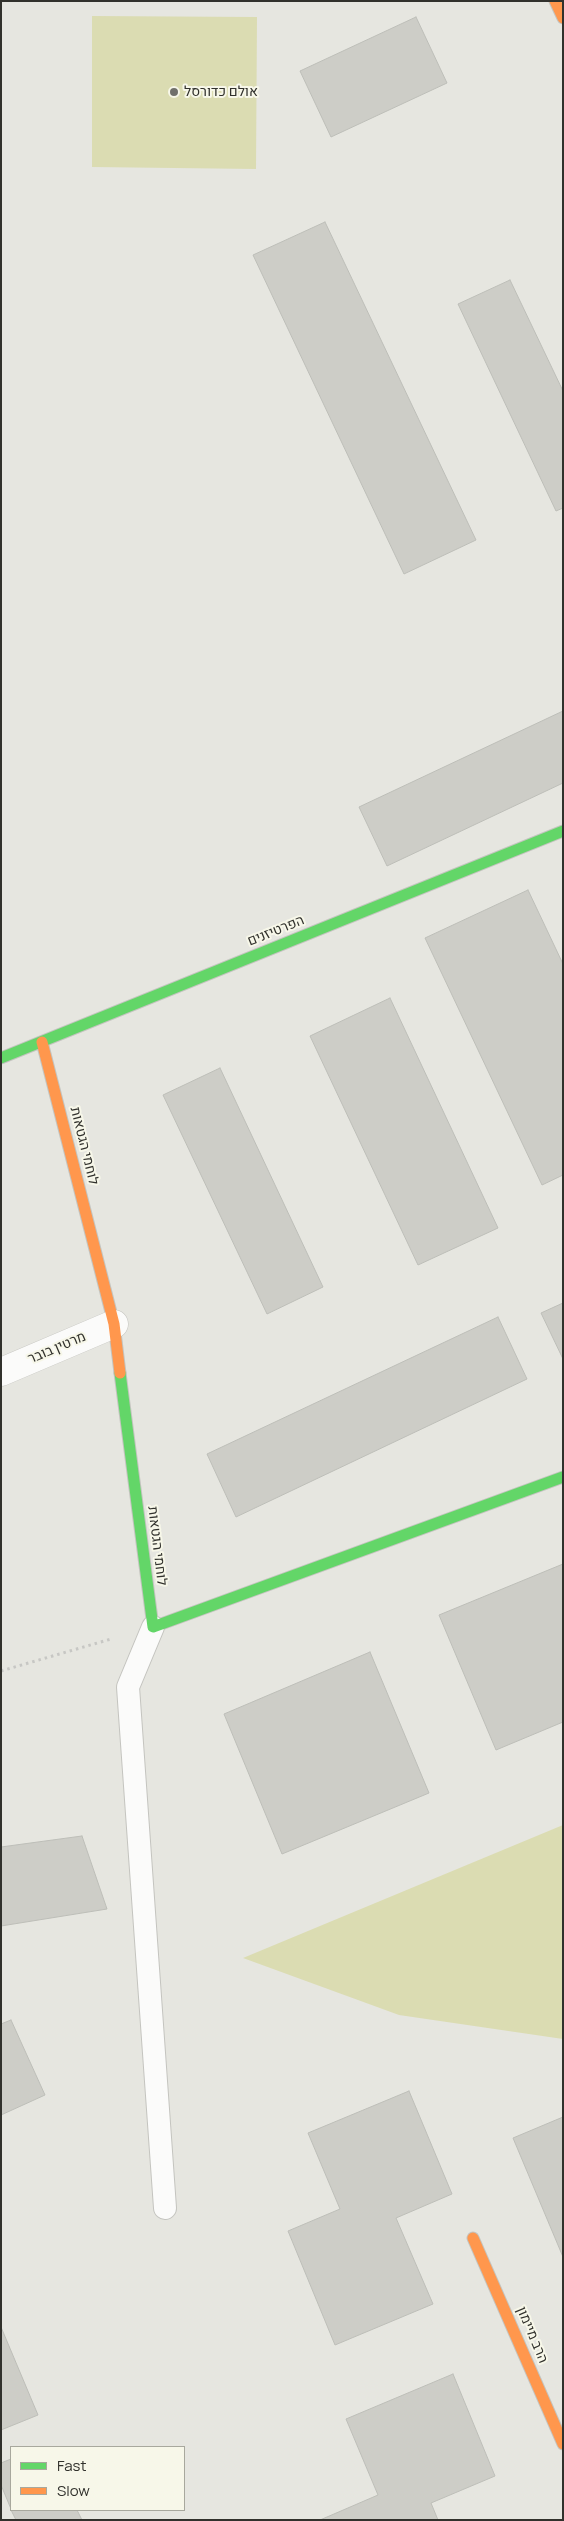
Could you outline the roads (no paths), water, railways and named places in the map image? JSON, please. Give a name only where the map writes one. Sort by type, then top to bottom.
[{"type":"street","points":[[555,1],[563,18]]},
{"type":"street","name":"הפרטיזנים","points":[[1,1058],[563,832]]},
{"type":"street","name":"לוחמי הגטאות","points":[[42,1042],[114,1324],[152,1627]]},
{"type":"street","name":"מרטין בובר","points":[[1,1372],[114,1324]]},
{"type":"street","points":[[152,1627],[563,1477]]},
{"type":"street","name":"הרב מיימון","points":[[473,2238],[563,2444]]},
{"type":"lane","points":[[152,1627],[128,1687],[165,2208]]},
{"type":"place","name":"אולם כדורסל","points":[[174,92]]}]
